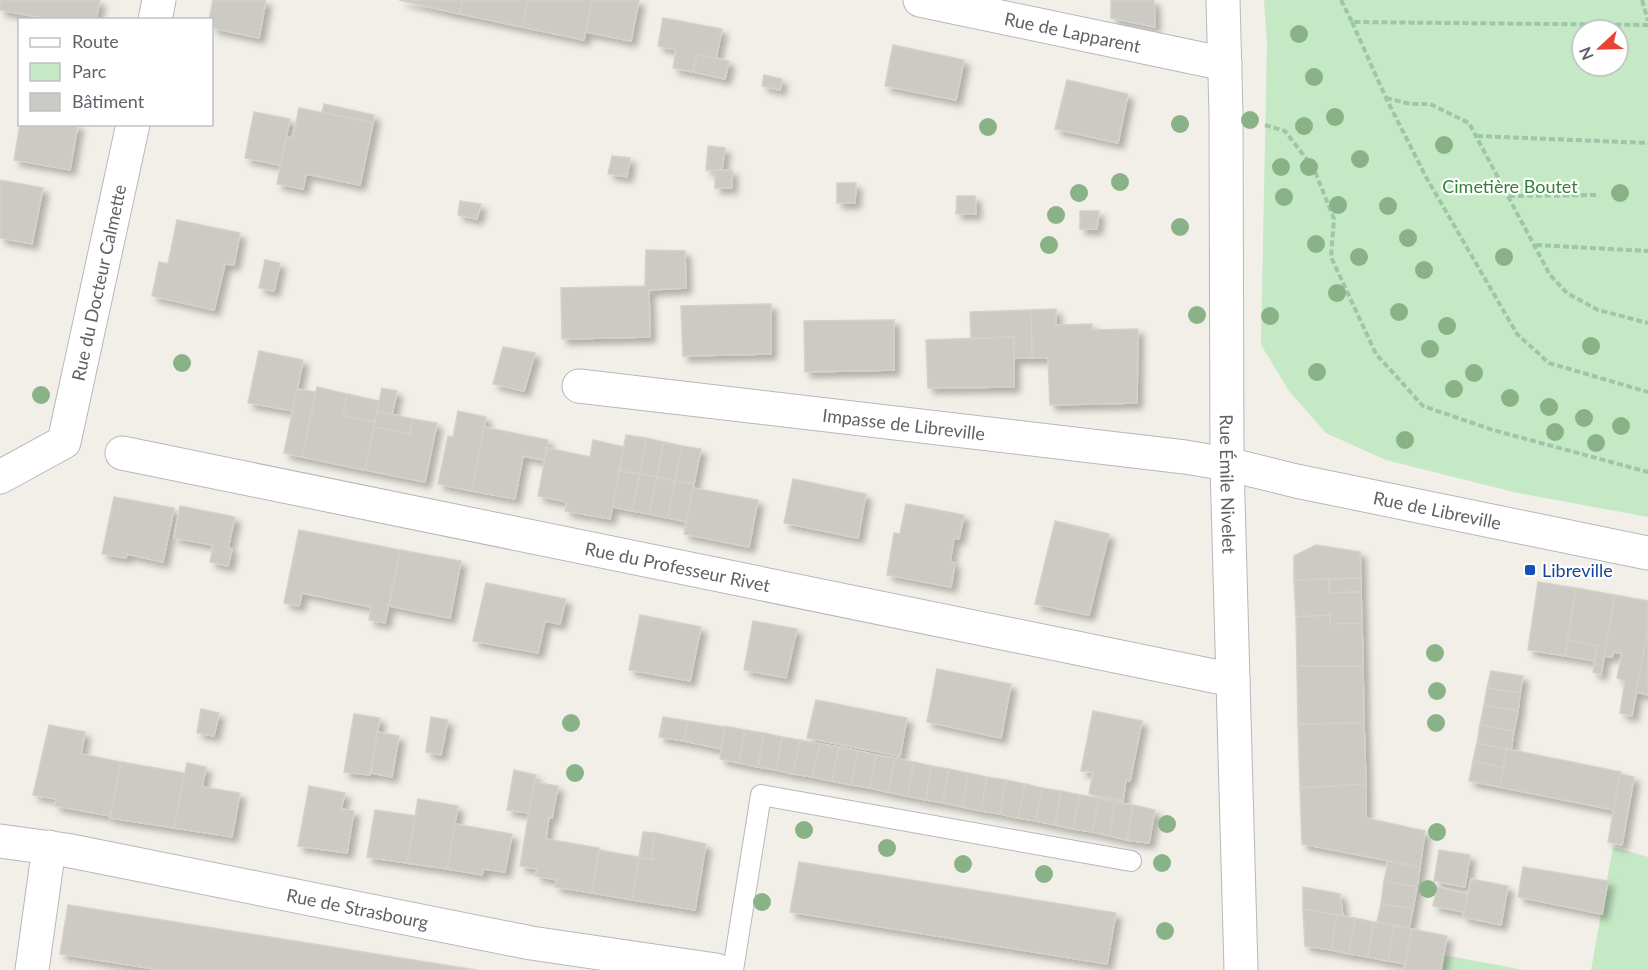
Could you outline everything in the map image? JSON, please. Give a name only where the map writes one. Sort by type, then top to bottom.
[{"type":"street","points":[[155,18],[159,0]]},
{"type":"street","name":"Rue de Lapparent","points":[[920,0],[1225,64]]},
{"type":"street","name":"Rue Émile Nivelet","points":[[1223,0],[1226,114],[1227,464],[1241,970]]},
{"type":"street","name":"Rue du Docteur Calmette","points":[[0,477],[64,442],[132,126]]},
{"type":"street","name":"Impasse de Libreville","points":[[579,386],[1227,464]]},
{"type":"street","name":"Rue du Professeur Rivet","points":[[122,453],[1233,680]]},
{"type":"street","name":"Rue de Libreville","points":[[1227,464],[1296,481],[1648,553]]},
{"type":"street","name":"Rue de Strasbourg","points":[[0,841],[49,847],[529,956],[716,970]]},
{"type":"street","points":[[32,970],[49,847]]},
{"type":"lane","points":[[733,970],[761,795],[1131,861]]},
{"type":"path","points":[[1341,0],[1386,98],[1426,177],[1517,334],[1549,363],[1648,392]]},
{"type":"path","points":[[1352,22],[1648,23],[1642,0]]},
{"type":"path","points":[[1386,98],[1410,104],[1430,104],[1469,123],[1550,275],[1567,293],[1598,310],[1648,323]]},
{"type":"path","points":[[1226,114],[1286,131],[1314,169],[1334,219],[1331,257],[1376,354],[1423,406],[1493,430],[1648,472]]},
{"type":"path","points":[[1477,136],[1648,143]]},
{"type":"path","points":[[1509,196],[1598,195]]},
{"type":"path","points":[[1535,245],[1648,251]]},
{"type":"green space","name":"Cimetière Boutet","points":[[1264,0],[1648,0],[1648,517],[1518,493],[1386,460],[1326,433],[1289,391],[1261,345],[1267,43]]},
{"type":"green space","points":[[1613,847],[1648,857],[1648,970],[1591,970]]},
{"type":"green space","points":[[1444,955],[1524,970],[1441,970]]},
{"type":"building","points":[[0,0],[100,0],[96,18],[43,18],[0,10]]},
{"type":"building","points":[[213,0],[266,0],[259,38],[213,28],[213,18],[209,18]]},
{"type":"building","points":[[399,0],[463,0],[460,14]]},
{"type":"building","points":[[463,0],[528,0],[522,27],[460,14]]},
{"type":"building","points":[[528,0],[592,0],[584,40],[522,27]]},
{"type":"building","points":[[592,0],[639,0],[631,41],[586,32]]},
{"type":"building","points":[[1111,0],[1154,0],[1155,27],[1111,18]]},
{"type":"building","points":[[663,18],[722,29],[716,59],[697,54],[693,72],[673,68],[676,50],[658,46]]},
{"type":"building","points":[[893,45],[964,60],[956,100],[885,86]]},
{"type":"building","points":[[697,54],[729,61],[725,79],[693,72]]},
{"type":"building","points":[[764,75],[782,79],[780,90],[762,86]]},
{"type":"building","points":[[1067,80],[1128,94],[1118,143],[1055,129]]},
{"type":"building","points":[[324,104],[374,115],[373,123],[322,112]]},
{"type":"building","points":[[299,108],[373,123],[360,185],[306,174],[303,189],[277,184],[286,137],[293,138]]},
{"type":"building","points":[[254,112],[290,119],[280,165],[245,158]]},
{"type":"building","points":[[20,126],[78,126],[70,170],[14,160]]},
{"type":"building","points":[[708,146],[725,148],[722,170],[706,170]]},
{"type":"building","points":[[612,156],[630,158],[627,177],[608,174]]},
{"type":"building","points":[[715,170],[732,170],[732,188],[715,188]]},
{"type":"building","points":[[0,180],[43,188],[32,244],[0,238]]},
{"type":"building","points":[[837,183],[856,183],[855,203],[837,203]]},
{"type":"building","points":[[957,196],[975,196],[976,214],[956,214]]},
{"type":"building","points":[[460,201],[481,204],[477,219],[458,215]]},
{"type":"building","points":[[1080,211],[1099,211],[1097,229],[1080,229]]},
{"type":"building","points":[[177,220],[240,233],[234,265],[225,264],[214,310],[152,296],[159,262],[168,264]]},
{"type":"building","points":[[646,250],[685,251],[686,288],[649,290],[650,337],[562,339],[561,288],[645,286]]},
{"type":"building","points":[[265,260],[280,263],[274,291],[259,288]]},
{"type":"building","points":[[771,304],[771,354],[683,356],[681,306]]},
{"type":"building","points":[[1056,309],[1056,325],[1092,324],[1092,330],[1138,329],[1137,403],[1050,405],[1048,358],[1032,358],[1031,310]]},
{"type":"building","points":[[1031,310],[1032,358],[1013,358],[1014,337],[971,338],[970,312]]},
{"type":"building","points":[[894,320],[894,370],[805,372],[804,321]]},
{"type":"building","points":[[1014,337],[1014,387],[928,388],[926,340]]},
{"type":"building","points":[[503,347],[535,353],[524,391],[493,384]]},
{"type":"building","points":[[259,351],[303,360],[293,411],[248,403]]},
{"type":"building","points":[[317,387],[347,394],[343,415],[375,422],[365,470],[302,457]]},
{"type":"building","points":[[382,388],[397,391],[392,415],[377,411]]},
{"type":"building","points":[[297,389],[316,392],[302,457],[284,453]]},
{"type":"building","points":[[347,394],[379,401],[375,422],[343,415]]},
{"type":"building","points":[[377,411],[413,419],[410,434],[374,427]]},
{"type":"building","points":[[458,411],[486,417],[472,491],[438,484],[448,436],[453,437]]},
{"type":"building","points":[[413,419],[437,423],[425,482],[365,470],[374,427],[410,434]]},
{"type":"building","points":[[484,427],[548,440],[544,460],[523,456],[515,499],[472,491]]},
{"type":"building","points":[[626,435],[646,438],[640,474],[619,471]]},
{"type":"building","points":[[646,438],[664,442],[657,477],[640,474]]},
{"type":"building","points":[[593,440],[624,447],[610,519],[565,511],[567,502],[538,496],[547,448],[590,457]]},
{"type":"building","points":[[664,442],[682,446],[675,481],[657,477]]},
{"type":"building","points":[[682,446],[701,449],[694,484],[675,481]]},
{"type":"building","points":[[619,471],[640,474],[632,511],[613,507]]},
{"type":"building","points":[[640,474],[657,477],[649,514],[632,511]]},
{"type":"building","points":[[657,477],[675,481],[668,518],[649,514]]},
{"type":"building","points":[[793,479],[866,494],[858,538],[784,523]]},
{"type":"building","points":[[675,481],[694,484],[687,522],[668,518]]},
{"type":"building","points":[[693,488],[758,500],[749,547],[684,534]]},
{"type":"building","points":[[114,497],[174,508],[163,562],[127,554],[126,558],[102,554]]},
{"type":"building","points":[[906,504],[964,515],[959,539],[954,538],[950,562],[955,563],[951,587],[887,575],[894,533],[900,534]]},
{"type":"building","points":[[180,506],[235,517],[228,548],[232,549],[228,566],[210,562],[213,545],[174,538]]},
{"type":"building","points":[[1055,521],[1109,534],[1089,615],[1035,604]]},
{"type":"building","points":[[299,530],[400,550],[385,623],[369,620],[371,607],[302,593],[299,606],[284,603]]},
{"type":"building","points":[[1316,545],[1360,552],[1361,578],[1294,580],[1294,556]]},
{"type":"building","points":[[400,550],[461,561],[450,618],[389,606]]},
{"type":"building","points":[[1361,578],[1361,592],[1329,593],[1329,579]]},
{"type":"building","points":[[1329,579],[1329,593],[1361,592],[1362,623],[1330,624],[1330,615],[1296,617],[1294,580]]},
{"type":"building","points":[[1538,582],[1576,588],[1565,656],[1528,650]]},
{"type":"building","points":[[486,583],[566,599],[560,624],[545,621],[538,653],[473,641]]},
{"type":"building","points":[[1576,588],[1615,595],[1601,675],[1593,672],[1597,646],[1568,640]]},
{"type":"building","points":[[1615,595],[1648,601],[1648,631],[1632,716],[1620,713],[1625,680],[1617,678],[1622,653],[1614,652],[1612,657],[1604,656]]},
{"type":"building","points":[[640,615],[701,627],[690,681],[629,670]]},
{"type":"building","points":[[1330,615],[1330,624],[1362,623],[1363,666],[1297,666],[1296,617]]},
{"type":"building","points":[[753,621],[797,629],[786,678],[744,670]]},
{"type":"building","points":[[1648,635],[1648,695],[1636,692]]},
{"type":"building","points":[[1568,640],[1597,646],[1594,661],[1565,656]]},
{"type":"building","points":[[1297,666],[1363,666],[1364,723],[1298,724]]},
{"type":"building","points":[[937,669],[1011,684],[1001,738],[927,722]]},
{"type":"building","points":[[1491,671],[1523,676],[1520,693],[1487,688]]},
{"type":"building","points":[[1487,688],[1520,693],[1518,711],[1484,705]]},
{"type":"building","points":[[816,700],[907,718],[900,756],[807,738]]},
{"type":"building","points":[[1484,705],[1518,711],[1514,731],[1480,725]]},
{"type":"building","points":[[201,709],[219,713],[214,736],[197,733]]},
{"type":"building","points":[[1093,711],[1142,721],[1130,781],[1126,780],[1123,801],[1089,794],[1093,772],[1081,771]]},
{"type":"building","points":[[354,714],[380,718],[370,775],[344,772]]},
{"type":"building","points":[[431,717],[448,720],[441,755],[426,752]]},
{"type":"building","points":[[663,717],[688,721],[684,741],[659,737]]},
{"type":"building","points":[[688,721],[725,727],[721,749],[684,741]]},
{"type":"building","points":[[1364,723],[1366,784],[1300,788],[1298,724]]},
{"type":"building","points":[[49,725],[85,732],[81,754],[121,762],[110,816],[55,806],[56,799],[33,795]]},
{"type":"building","points":[[1480,725],[1514,731],[1511,750],[1477,743]]},
{"type":"building","points":[[725,726],[745,730],[739,763],[720,759]]},
{"type":"building","points":[[745,730],[764,733],[758,767],[739,763]]},
{"type":"building","points":[[377,732],[399,736],[392,777],[371,773]]},
{"type":"building","points":[[764,733],[782,737],[776,770],[758,767]]},
{"type":"building","points":[[782,737],[800,740],[793,774],[776,770]]},
{"type":"building","points":[[800,740],[820,744],[812,777],[793,774]]},
{"type":"building","points":[[1477,743],[1507,749],[1504,768],[1473,761]]},
{"type":"building","points":[[820,744],[839,747],[832,781],[812,777]]},
{"type":"building","points":[[839,747],[858,751],[851,785],[832,781]]},
{"type":"building","points":[[1507,749],[1621,772],[1614,810],[1499,787]]},
{"type":"building","points":[[858,751],[876,755],[870,788],[851,785]]},
{"type":"building","points":[[876,755],[895,758],[888,792],[870,788]]},
{"type":"building","points":[[895,758],[914,762],[907,796],[888,792]]},
{"type":"building","points":[[1473,761],[1504,768],[1499,787],[1469,781]]},
{"type":"building","points":[[121,762],[185,773],[174,828],[110,818]]},
{"type":"building","points":[[914,762],[931,766],[926,800],[907,796]]},
{"type":"building","points":[[187,763],[206,767],[202,787],[240,793],[232,837],[174,828]]},
{"type":"building","points":[[931,766],[949,769],[943,803],[926,800]]},
{"type":"building","points":[[949,769],[968,773],[963,807],[943,803]]},
{"type":"building","points":[[514,770],[536,775],[529,813],[507,810]]},
{"type":"building","points":[[968,773],[987,777],[981,811],[963,807]]},
{"type":"building","points":[[1620,774],[1634,777],[1622,845],[1608,842]]},
{"type":"building","points":[[987,777],[1006,780],[1000,814],[981,811]]},
{"type":"building","points":[[1006,780],[1025,784],[1018,818],[1000,814]]},
{"type":"building","points":[[534,782],[558,786],[552,818],[549,817],[546,839],[599,848],[592,893],[555,887],[557,880],[536,876],[537,869],[520,866]]},
{"type":"building","points":[[1025,784],[1042,788],[1036,821],[1018,818]]},
{"type":"building","points":[[1366,784],[1366,818],[1425,831],[1420,867],[1302,844],[1300,788]]},
{"type":"building","points":[[309,786],[345,793],[341,809],[354,811],[347,853],[298,846]]},
{"type":"building","points":[[1042,788],[1061,791],[1055,825],[1036,821]]},
{"type":"building","points":[[1061,791],[1080,795],[1073,829],[1055,825]]},
{"type":"building","points":[[1080,795],[1099,798],[1092,832],[1073,829]]},
{"type":"building","points":[[1099,798],[1115,802],[1110,836],[1092,832]]},
{"type":"building","points":[[418,799],[458,806],[447,869],[407,863]]},
{"type":"building","points":[[1115,802],[1133,805],[1127,840],[1110,836]]},
{"type":"building","points":[[1133,805],[1155,810],[1149,843],[1127,840]]},
{"type":"building","points":[[375,810],[415,816],[407,863],[367,857]]},
{"type":"building","points":[[455,824],[512,834],[505,872],[484,869],[482,875],[447,869]]},
{"type":"building","points":[[643,832],[655,833],[652,853],[654,860],[639,857]]},
{"type":"building","points":[[655,833],[706,844],[695,910],[632,900],[639,857],[654,860],[652,853]]},
{"type":"building","points":[[599,850],[639,857],[632,900],[592,893]]},
{"type":"building","points":[[1439,850],[1470,855],[1465,887],[1434,881]]},
{"type":"building","points":[[1388,861],[1420,867],[1417,887],[1384,881]]},
{"type":"building","points":[[799,862],[1116,913],[1107,964],[790,912]]},
{"type":"building","points":[[1523,867],[1608,881],[1602,914],[1518,897]]},
{"type":"building","points":[[1471,879],[1508,886],[1501,925],[1463,917]]},
{"type":"building","points":[[1384,881],[1417,887],[1413,909],[1381,904]]},
{"type":"building","points":[[1303,887],[1340,894],[1343,916],[1303,909]]},
{"type":"building","points":[[1437,887],[1468,894],[1464,912],[1433,906]]},
{"type":"building","points":[[1381,904],[1413,909],[1409,928],[1377,922]]},
{"type":"building","points":[[68,905],[476,970],[161,970],[60,954]]},
{"type":"building","points":[[1303,909],[1337,915],[1331,950],[1305,946]]},
{"type":"building","points":[[1337,915],[1355,918],[1349,954],[1331,950]]},
{"type":"building","points":[[1355,918],[1374,922],[1368,957],[1349,954]]},
{"type":"building","points":[[1374,922],[1394,926],[1388,961],[1368,957]]},
{"type":"building","points":[[1394,926],[1412,929],[1405,964],[1388,961]]},
{"type":"building","points":[[1412,929],[1447,936],[1441,970],[1404,970]]},
{"type":"place","name":"Libreville","points":[[1530,570]]}]
